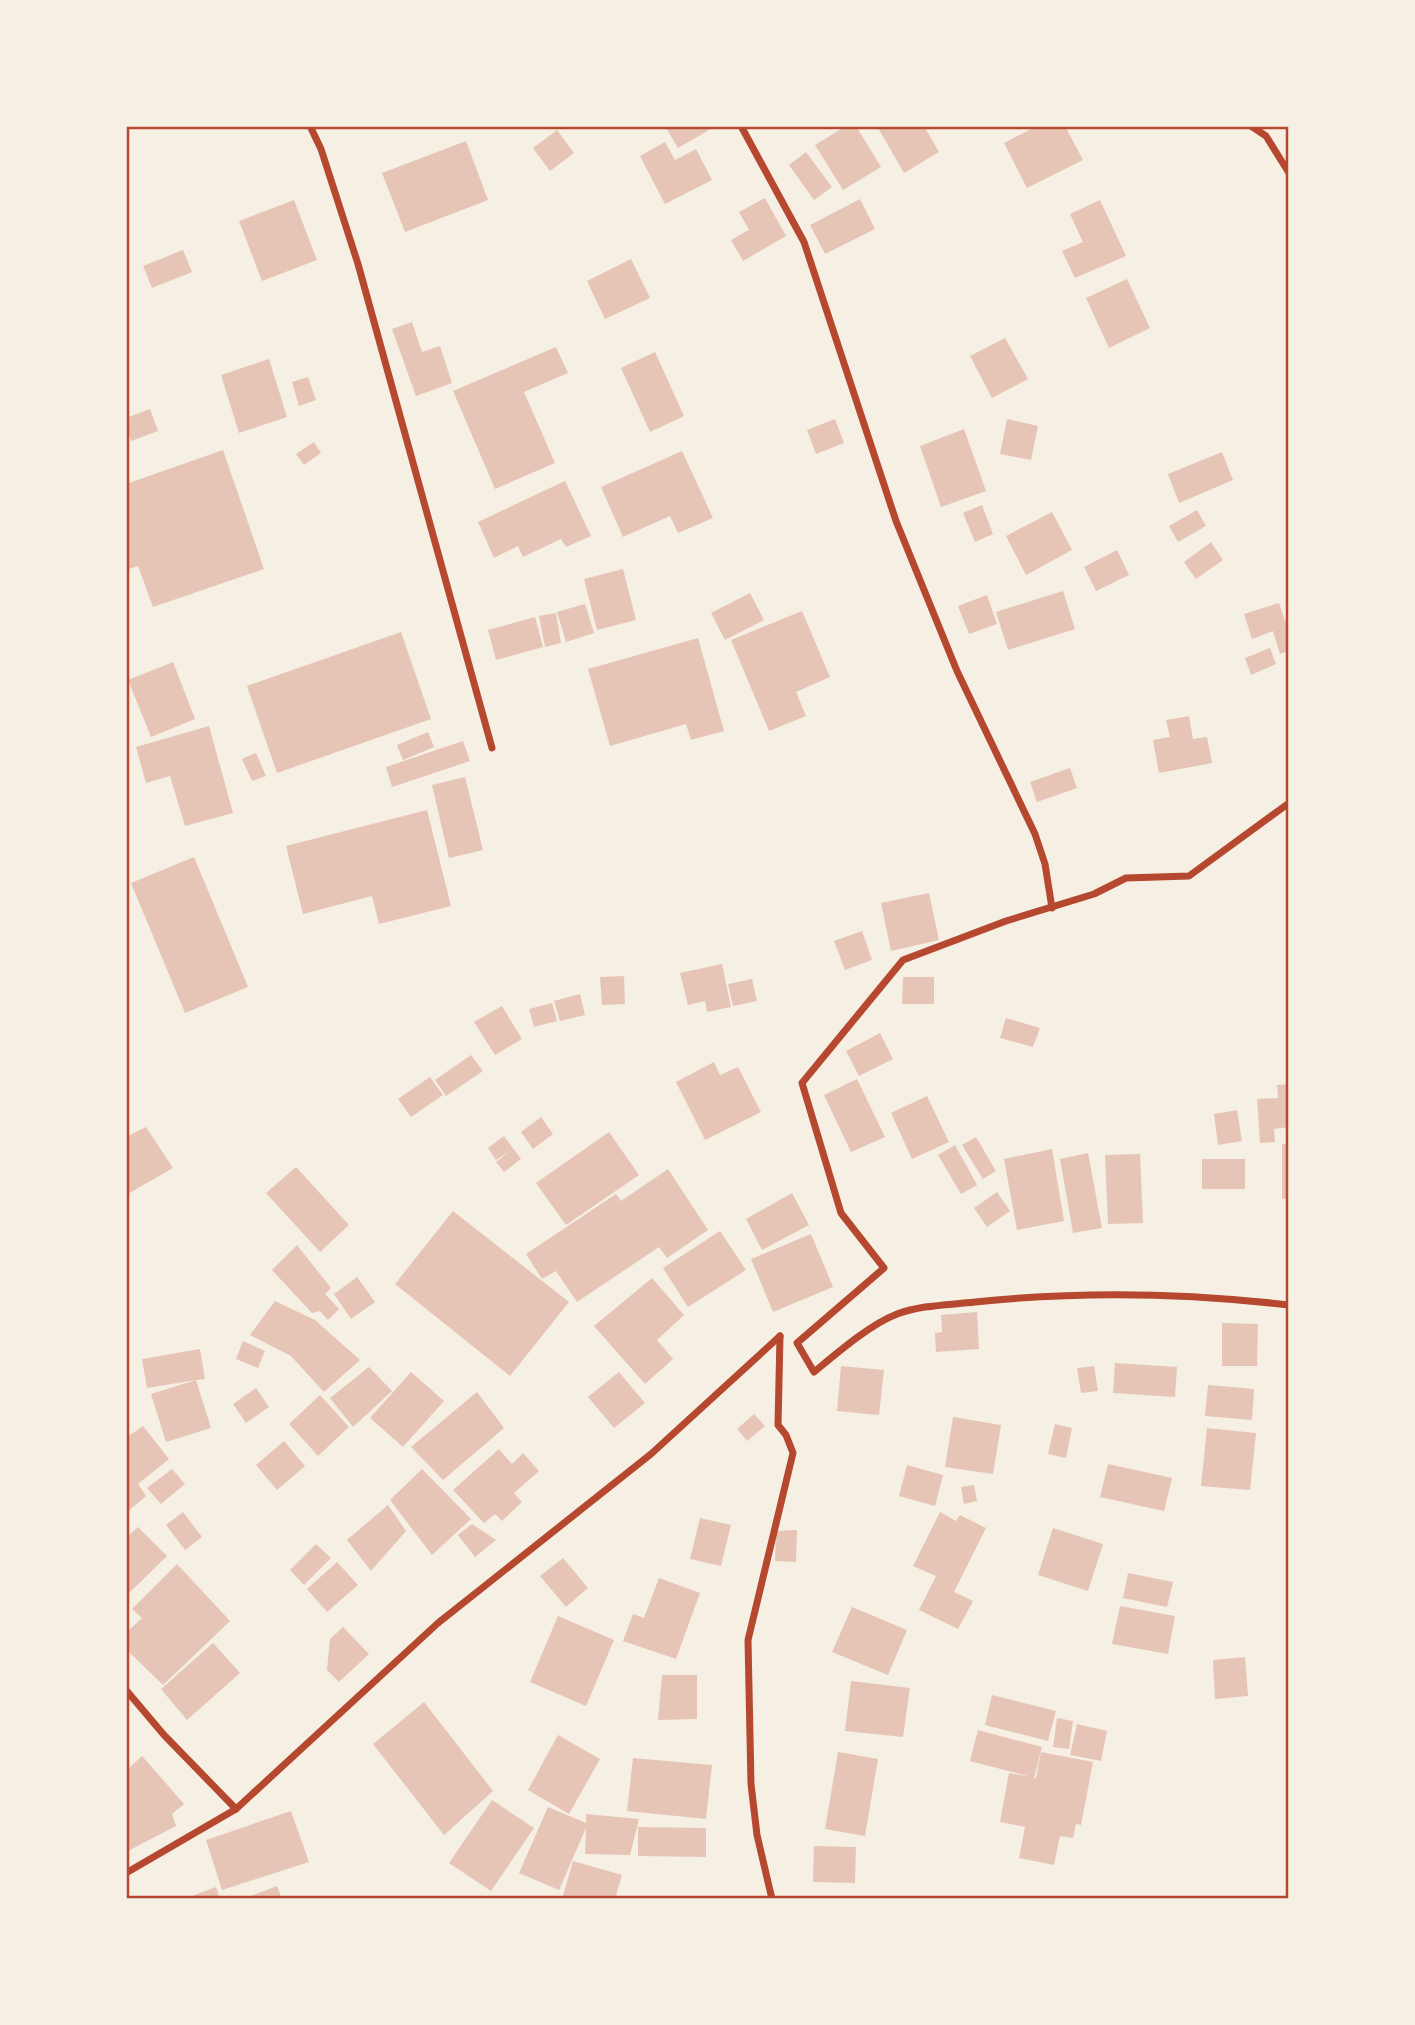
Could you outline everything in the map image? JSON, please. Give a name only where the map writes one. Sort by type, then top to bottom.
[{"type":"street","points":[[310,126],[321,149],[358,264],[492,748]]},
{"type":"street","points":[[741,126],[803,242],[896,521],[957,671],[1035,834],[1045,864],[1052,908]]},
{"type":"street","points":[[1251,126],[1266,136],[1289,173]]},
{"type":"street","points":[[1289,803],[1189,876],[1126,878],[1094,894],[1006,920],[903,960],[802,1083],[841,1213],[884,1268],[797,1343],[814,1372],[870,1330],[895,1315],[920,1308],[1056,1296],[1227,1298],[1289,1305]]},
{"type":"street","points":[[126,1873],[236,1808],[438,1623],[651,1454],[780,1336],[778,1425],[786,1435],[793,1453],[748,1640],[751,1784],[757,1835],[772,1899]]},
{"type":"street","points":[[126,1690],[164,1735],[236,1808]]},
{"type":"building","points":[[707,126],[709,130],[678,148],[666,128]]},
{"type":"building","points":[[846,126],[856,126],[881,167],[843,190],[815,145]]},
{"type":"building","points":[[877,126],[924,126],[939,152],[904,173]]},
{"type":"building","points":[[1037,126],[1065,126],[1083,160],[1027,188],[1004,143]]},
{"type":"building","points":[[557,130],[574,153],[550,171],[533,148]]},
{"type":"building","points":[[466,141],[488,200],[405,232],[382,173]]},
{"type":"building","points":[[665,142],[675,160],[696,149],[712,180],[665,204],[640,156]]},
{"type":"building","points":[[806,152],[832,187],[814,200],[789,165]]},
{"type":"building","points":[[765,198],[786,236],[743,261],[731,240],[749,230],[739,212]]},
{"type":"building","points":[[860,199],[875,229],[825,254],[810,225]]},
{"type":"building","points":[[294,200],[317,260],[262,281],[239,221]]},
{"type":"building","points":[[1100,200],[1126,256],[1075,278],[1062,251],[1083,242],[1070,214]]},
{"type":"building","points":[[183,250],[192,272],[152,288],[143,266]]},
{"type":"building","points":[[631,259],[650,298],[605,319],[587,281]]},
{"type":"building","points":[[1127,279],[1150,328],[1109,348],[1086,298]]},
{"type":"building","points":[[412,322],[422,352],[440,346],[452,383],[416,396],[392,329]]},
{"type":"building","points":[[1005,338],[1028,379],[992,398],[970,356]]},
{"type":"building","points":[[556,347],[568,373],[524,392],[555,463],[495,489],[453,391]]},
{"type":"building","points":[[655,352],[684,416],[650,432],[621,368]]},
{"type":"building","points":[[269,359],[287,417],[239,433],[221,375]]},
{"type":"building","points":[[308,377],[316,400],[299,406],[292,382]]},
{"type":"building","points":[[150,409],[158,431],[131,441],[126,418]]},
{"type":"building","points":[[835,419],[844,443],[816,454],[807,430]]},
{"type":"building","points":[[1007,419],[1038,426],[1031,460],[1000,454]]},
{"type":"building","points":[[964,429],[986,491],[941,507],[920,446]]},
{"type":"building","points":[[314,442],[321,453],[304,465],[296,454]]},
{"type":"building","points":[[223,450],[264,569],[153,607],[138,566],[129,569],[126,561],[126,484]]},
{"type":"building","points":[[682,451],[713,518],[678,533],[670,516],[623,537],[601,487]]},
{"type":"building","points":[[1222,452],[1233,480],[1179,503],[1168,474]]},
{"type":"building","points":[[565,481],[591,536],[566,547],[561,539],[523,557],[518,546],[494,558],[478,522]]},
{"type":"building","points":[[982,505],[993,534],[975,542],[963,513]]},
{"type":"building","points":[[1197,510],[1206,526],[1178,542],[1169,526]]},
{"type":"building","points":[[1052,512],[1072,550],[1026,575],[1006,536]]},
{"type":"building","points":[[1211,542],[1223,560],[1196,579],[1184,562]]},
{"type":"building","points":[[1117,550],[1129,575],[1096,591],[1084,567]]},
{"type":"building","points":[[623,569],[636,620],[597,630],[584,579]]},
{"type":"building","points":[[1063,591],[1075,629],[1008,650],[996,612]]},
{"type":"building","points":[[750,593],[764,620],[725,640],[711,613]]},
{"type":"building","points":[[987,595],[997,624],[969,634],[958,606]]},
{"type":"building","points":[[1279,603],[1289,632],[1289,651],[1280,654],[1273,631],[1252,639],[1244,614]]},
{"type":"building","points":[[585,604],[594,633],[566,642],[557,612]]},
{"type":"building","points":[[802,611],[830,677],[796,692],[806,716],[769,731],[731,640]]},
{"type":"building","points":[[556,613],[561,643],[545,647],[539,616]]},
{"type":"building","points":[[535,617],[543,647],[496,660],[488,630]]},
{"type":"building","points":[[401,632],[431,719],[277,773],[247,686]]},
{"type":"building","points":[[698,638],[724,731],[691,740],[686,724],[610,746],[588,669]]},
{"type":"building","points":[[1270,648],[1276,664],[1251,675],[1245,658]]},
{"type":"building","points":[[173,662],[195,719],[151,737],[128,680]]},
{"type":"building","points":[[1189,716],[1193,739],[1207,737],[1212,763],[1159,773],[1153,740],[1170,737],[1166,720]]},
{"type":"building","points":[[209,726],[233,813],[185,826],[170,776],[146,783],[136,747]]},
{"type":"building","points":[[428,732],[434,747],[403,760],[397,745]]},
{"type":"building","points":[[463,741],[470,761],[392,787],[386,767]]},
{"type":"building","points":[[256,753],[266,776],[252,781],[242,759]]},
{"type":"building","points":[[1070,768],[1077,788],[1037,802],[1030,782]]},
{"type":"building","points":[[465,777],[483,850],[449,858],[432,785]]},
{"type":"building","points":[[427,810],[451,906],[379,924],[372,896],[303,914],[286,846]]},
{"type":"building","points":[[194,857],[248,987],[185,1013],[131,883]]},
{"type":"building","points":[[929,893],[939,940],[891,951],[881,903]]},
{"type":"building","points":[[862,931],[872,960],[845,970],[834,941]]},
{"type":"building","points":[[722,964],[731,1007],[707,1012],[705,1001],[688,1005],[680,973]]},
{"type":"building","points":[[624,976],[625,1004],[602,1005],[600,977]]},
{"type":"building","points":[[903,977],[934,977],[934,1004],[902,1004]]},
{"type":"building","points":[[752,979],[757,1001],[733,1006],[728,984]]},
{"type":"building","points":[[580,994],[585,1015],[560,1021],[554,1001]]},
{"type":"building","points":[[552,1003],[557,1021],[534,1027],[529,1009]]},
{"type":"building","points":[[502,1006],[522,1039],[495,1055],[474,1022]]},
{"type":"building","points":[[1006,1018],[1040,1028],[1033,1047],[1000,1038]]},
{"type":"building","points":[[880,1033],[893,1059],[859,1076],[846,1051]]},
{"type":"building","points":[[471,1055],[483,1071],[446,1096],[435,1080]]},
{"type":"building","points":[[714,1062],[720,1075],[738,1067],[761,1112],[705,1140],[676,1082]]},
{"type":"building","points":[[430,1077],[443,1095],[411,1117],[398,1099]]},
{"type":"building","points":[[857,1079],[885,1137],[851,1152],[824,1095]]},
{"type":"building","points":[[1289,1084],[1289,1127],[1274,1129],[1275,1142],[1260,1143],[1257,1099],[1278,1098],[1277,1085]]},
{"type":"building","points":[[927,1096],[949,1142],[912,1159],[891,1113]]},
{"type":"building","points":[[1237,1110],[1242,1141],[1218,1145],[1214,1114]]},
{"type":"building","points":[[541,1117],[553,1134],[533,1149],[521,1132]]},
{"type":"building","points":[[146,1127],[173,1168],[126,1195],[126,1137]]},
{"type":"building","points":[[609,1132],[639,1175],[566,1225],[536,1183]]},
{"type":"building","points":[[504,1136],[521,1159],[504,1172],[496,1162],[510,1151],[496,1160],[488,1148]]},
{"type":"building","points":[[976,1137],[996,1171],[983,1179],[962,1145]]},
{"type":"building","points":[[1282,1144],[1289,1144],[1289,1198],[1282,1199]]},
{"type":"building","points":[[955,1145],[977,1185],[961,1194],[938,1155]]},
{"type":"building","points":[[1052,1149],[1064,1221],[1017,1230],[1004,1159]]},
{"type":"building","points":[[1088,1153],[1102,1228],[1073,1233],[1060,1159]]},
{"type":"building","points":[[1140,1154],[1143,1223],[1108,1224],[1105,1155]]},
{"type":"building","points":[[1202,1159],[1245,1159],[1245,1189],[1202,1189]]},
{"type":"building","points":[[296,1167],[349,1225],[320,1252],[266,1193]]},
{"type":"building","points":[[668,1169],[708,1230],[667,1258],[659,1247],[577,1302],[556,1271],[542,1279],[526,1254],[616,1194],[621,1201]]},
{"type":"building","points":[[997,1192],[1010,1211],[987,1227],[974,1208]]},
{"type":"building","points":[[792,1193],[809,1225],[762,1250],[746,1219]]},
{"type":"building","points":[[453,1211],[569,1302],[510,1376],[395,1284]]},
{"type":"building","points":[[720,1231],[746,1270],[688,1307],[663,1268]]},
{"type":"building","points":[[811,1234],[833,1287],[773,1312],[751,1259]]},
{"type":"building","points":[[297,1245],[331,1288],[325,1294],[339,1309],[328,1320],[320,1311],[312,1313],[272,1270]]},
{"type":"building","points":[[357,1277],[375,1302],[351,1319],[334,1294]]},
{"type":"building","points":[[652,1278],[684,1315],[657,1340],[673,1359],[645,1384],[594,1326]]},
{"type":"building","points":[[275,1301],[315,1320],[360,1360],[324,1392],[291,1356],[250,1335]]},
{"type":"building","points":[[977,1312],[979,1349],[936,1352],[935,1333],[942,1332],[941,1315]]},
{"type":"building","points":[[1222,1323],[1258,1324],[1257,1366],[1222,1366]]},
{"type":"building","points":[[243,1341],[265,1351],[258,1368],[236,1359]]},
{"type":"building","points":[[200,1349],[205,1379],[147,1388],[142,1359]]},
{"type":"building","points":[[1115,1363],[1177,1367],[1175,1397],[1113,1393]]},
{"type":"building","points":[[841,1366],[884,1370],[879,1415],[837,1411]]},
{"type":"building","points":[[1094,1366],[1098,1391],[1081,1393],[1077,1368]]},
{"type":"building","points":[[369,1367],[392,1391],[353,1427],[330,1398]]},
{"type":"building","points":[[411,1372],[444,1401],[403,1447],[370,1418]]},
{"type":"building","points":[[619,1372],[645,1403],[614,1428],[588,1397]]},
{"type":"building","points":[[196,1380],[211,1428],[166,1442],[151,1394]]},
{"type":"building","points":[[1208,1385],[1254,1389],[1252,1420],[1205,1416]]},
{"type":"building","points":[[256,1388],[269,1407],[246,1423],[233,1404]]},
{"type":"building","points":[[477,1392],[504,1428],[443,1480],[411,1447]]},
{"type":"building","points":[[320,1395],[349,1427],[318,1456],[289,1424]]},
{"type":"building","points":[[754,1414],[765,1426],[747,1441],[737,1429]]},
{"type":"building","points":[[953,1417],[1001,1425],[993,1474],[945,1467]]},
{"type":"building","points":[[1055,1424],[1072,1428],[1066,1458],[1048,1454]]},
{"type":"building","points":[[143,1426],[169,1459],[138,1484],[146,1496],[126,1513],[126,1438]]},
{"type":"building","points":[[1207,1428],[1256,1433],[1250,1490],[1201,1486]]},
{"type":"building","points":[[284,1441],[305,1466],[277,1490],[256,1465]]},
{"type":"building","points":[[499,1449],[512,1464],[523,1453],[539,1471],[514,1493],[522,1502],[502,1521],[495,1514],[484,1523],[453,1490]]},
{"type":"building","points":[[1108,1464],[1172,1478],[1164,1511],[1100,1497]]},
{"type":"building","points":[[907,1465],[943,1475],[935,1506],[899,1496]]},
{"type":"building","points":[[172,1469],[185,1484],[161,1504],[147,1488]]},
{"type":"building","points":[[422,1469],[471,1519],[432,1555],[390,1500]]},
{"type":"building","points":[[974,1485],[977,1501],[964,1504],[961,1487]]},
{"type":"building","points":[[388,1505],[406,1531],[371,1571],[347,1540]]},
{"type":"building","points":[[183,1512],[202,1537],[185,1550],[166,1525]]},
{"type":"building","points":[[940,1512],[956,1521],[960,1515],[986,1528],[954,1592],[973,1601],[958,1629],[919,1610],[936,1576],[913,1566]]},
{"type":"building","points":[[700,1518],[731,1525],[721,1566],[690,1559]]},
{"type":"building","points":[[472,1524],[496,1540],[475,1557],[458,1535]]},
{"type":"building","points":[[138,1527],[167,1556],[126,1596],[126,1538]]},
{"type":"building","points":[[1053,1528],[1103,1544],[1088,1591],[1038,1575]]},
{"type":"building","points":[[797,1530],[796,1562],[775,1561],[776,1531]]},
{"type":"building","points":[[316,1544],[331,1558],[304,1585],[290,1570]]},
{"type":"building","points":[[563,1558],[588,1588],[566,1607],[540,1576]]},
{"type":"building","points":[[337,1562],[358,1585],[327,1612],[307,1589]]},
{"type":"building","points":[[177,1564],[230,1621],[163,1685],[126,1649],[126,1633],[142,1618],[132,1609]]},
{"type":"building","points":[[1128,1573],[1173,1582],[1167,1607],[1123,1598]]},
{"type":"building","points":[[659,1578],[700,1593],[676,1659],[623,1641],[633,1614],[644,1618]]},
{"type":"building","points":[[1120,1606],[1175,1616],[1168,1654],[1112,1644]]},
{"type":"building","points":[[852,1607],[907,1630],[888,1675],[832,1652]]},
{"type":"building","points":[[558,1616],[614,1640],[586,1706],[530,1682]]},
{"type":"building","points":[[343,1627],[369,1654],[339,1682],[327,1670],[330,1639]]},
{"type":"building","points":[[213,1643],[240,1673],[187,1720],[161,1689]]},
{"type":"building","points":[[1245,1657],[1248,1696],[1215,1699],[1213,1660]]},
{"type":"building","points":[[662,1675],[697,1675],[697,1719],[658,1720]]},
{"type":"building","points":[[851,1681],[910,1688],[903,1737],[845,1731]]},
{"type":"building","points":[[992,1695],[1056,1711],[1048,1741],[985,1725]]},
{"type":"building","points":[[424,1702],[493,1791],[444,1835],[373,1744]]},
{"type":"building","points":[[1057,1718],[1073,1721],[1069,1749],[1053,1747]]},
{"type":"building","points":[[1077,1724],[1107,1731],[1101,1761],[1070,1755]]},
{"type":"building","points":[[978,1730],[1042,1747],[1034,1778],[1041,1752],[1093,1762],[1081,1825],[1076,1824],[1073,1838],[1060,1836],[1054,1865],[1019,1858],[1025,1827],[1000,1822],[1009,1773],[1031,1777],[970,1761]]},
{"type":"building","points":[[558,1735],[600,1759],[569,1814],[528,1790]]},
{"type":"building","points":[[838,1752],[878,1759],[865,1836],[825,1829]]},
{"type":"building","points":[[142,1756],[184,1804],[172,1814],[176,1826],[126,1852],[126,1771]]},
{"type":"building","points":[[633,1758],[712,1765],[706,1819],[627,1811]]},
{"type":"building","points":[[492,1800],[534,1828],[491,1891],[449,1863]]},
{"type":"building","points":[[548,1807],[586,1823],[586,1814],[639,1819],[630,1855],[585,1854],[586,1828],[559,1890],[519,1873]]},
{"type":"building","points":[[291,1811],[309,1862],[222,1890],[206,1840]]},
{"type":"building","points":[[638,1827],[706,1828],[706,1857],[638,1856]]},
{"type":"building","points":[[814,1846],[856,1847],[855,1883],[813,1882]]},
{"type":"building","points":[[573,1861],[622,1875],[615,1899],[562,1899]]},
{"type":"building","points":[[277,1886],[282,1899],[243,1899]]},
{"type":"building","points":[[216,1887],[220,1899],[184,1899]]}]
